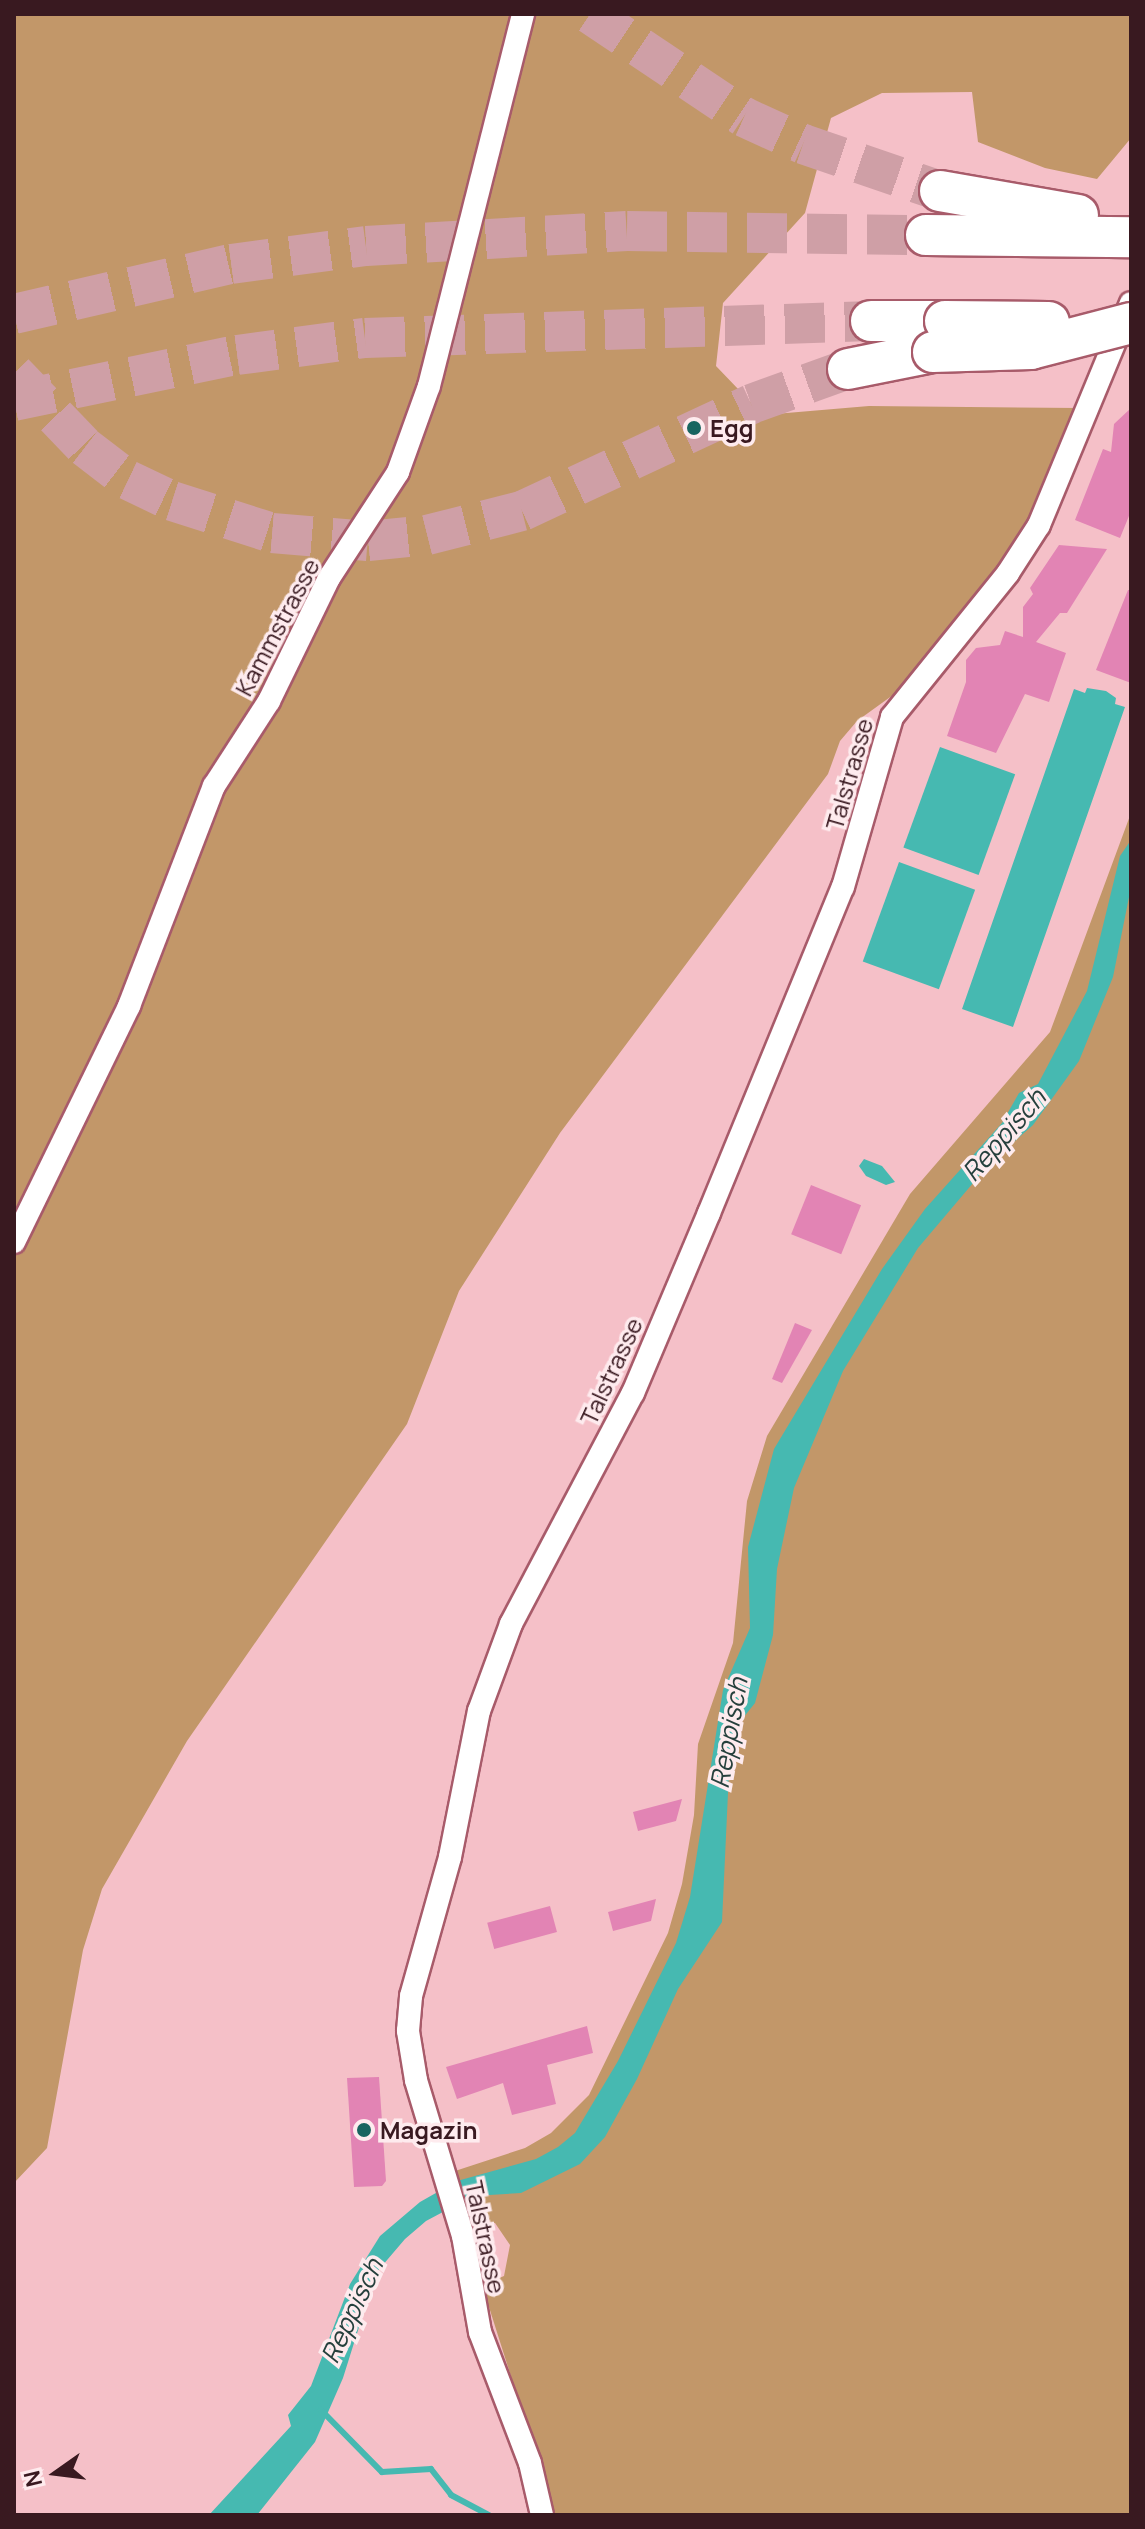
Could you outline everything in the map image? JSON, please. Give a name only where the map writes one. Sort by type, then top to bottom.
[{"type":"highway","points":[[940,191],[1000,221],[1131,237]]},
{"type":"highway","points":[[926,235],[1000,221],[1131,220]]},
{"type":"highway","points":[[871,321],[939,337]]},
{"type":"highway","points":[[848,369],[939,337],[1131,323]]},
{"type":"street","name":"Kammstrasse","points":[[14,1242],[129,1006],[214,786],[269,701],[329,578],[398,472],[429,386],[523,14]]},
{"type":"street","name":"Talstrasse","points":[[542,2515],[526,2452],[480,2332],[459,2218],[413,2067],[409,2008],[450,1857],[490,1673],[633,1393],[703,1227],[843,887],[892,717],[1008,573],[1039,525],[1131,303]]},
{"type":"shaded area","points":[[14,14],[1131,14],[1131,138],[1097,179],[1045,168],[978,142],[972,92],[882,93],[831,118],[805,213],[723,303],[716,366],[763,415],[869,406],[1079,408],[1040,498],[1000,566],[893,695],[857,721],[840,741],[828,774],[560,1133],[459,1291],[407,1424],[187,1741],[102,1889],[83,1950],[47,2148],[14,2183]]},
{"type":"shaded area","points":[[1131,813],[1131,2515],[555,2515],[482,2285],[504,2276],[510,2245],[495,2223],[467,2219],[455,2171],[525,2148],[551,2133],[589,2095],[668,1933],[682,1884],[694,1815],[698,1744],[733,1643],[747,1501],[767,1436],[910,1194],[1050,1032]]},
{"type":"water","points":[[1087,688],[1106,691],[1116,698],[1115,704],[1125,707],[1013,1027],[962,1009],[1074,689],[1085,693]]},
{"type":"water","points":[[940,747],[1015,774],[979,875],[903,848]]},
{"type":"water","name":"Reppisch","points":[[1131,840],[1131,887],[1113,977],[1079,1061],[1033,1125],[990,1163],[918,1248],[843,1371],[794,1488],[777,1569],[773,1635],[755,1703],[739,1723],[730,1750],[722,1922],[678,1989],[637,2079],[605,2137],[580,2164],[521,2193],[473,2196],[426,2221],[405,2239],[376,2273],[343,2378],[315,2442],[257,2515],[209,2515],[291,2426],[288,2415],[311,2386],[350,2284],[380,2236],[420,2202],[457,2181],[536,2159],[558,2147],[575,2133],[618,2061],[676,1943],[690,1897],[723,1690],[750,1628],[748,1547],[774,1449],[882,1269],[925,1209],[1002,1123],[1019,1093],[1038,1084],[1087,991],[1120,856]]},
{"type":"water","points":[[899,862],[975,890],[939,989],[863,962]]},
{"type":"water","points":[[864,1159],[882,1166],[895,1182],[886,1185],[866,1176],[859,1166]]},
{"type":"building","points":[[1131,408],[1131,511],[1120,538],[1075,520],[1103,449],[1111,452],[1114,424]]},
{"type":"building","points":[[1059,545],[1107,549],[1067,613],[1060,613],[1036,642],[1066,653],[1049,702],[1025,694],[996,753],[947,736],[966,682],[966,660],[976,648],[1000,645],[1005,631],[1023,637],[1023,607],[1033,594],[1030,588]]},
{"type":"building","points":[[1128,590],[1131,590],[1131,683],[1096,670]]},
{"type":"building","points":[[811,1185],[861,1205],[841,1254],[791,1234]]},
{"type":"building","points":[[795,1323],[812,1330],[782,1383],[772,1379]]},
{"type":"building","points":[[682,1799],[676,1821],[638,1831],[633,1812]]},
{"type":"building","points":[[656,1899],[651,1921],[613,1931],[608,1912]]},
{"type":"building","points":[[550,1906],[557,1932],[494,1949],[487,1923]]},
{"type":"building","points":[[587,2026],[593,2053],[547,2065],[556,2104],[512,2115],[503,2083],[457,2099],[446,2067]]},
{"type":"building","name":"Magazin","points":[[379,2077],[386,2181],[382,2186],[354,2187],[347,2078]]},
{"type":"waterway","points":[[321,2410],[382,2472],[431,2469],[451,2495],[489,2515]]},
{"type":"tunnel","points":[[590,14],[744,117],[803,144],[940,191]]},
{"type":"tunnel","points":[[14,314],[231,264],[366,246],[627,231],[926,235]]},
{"type":"tunnel","points":[[14,401],[237,355],[365,338],[871,321]]},
{"type":"tunnel","points":[[14,373],[85,447],[128,480],[172,501],[272,533],[368,541],[427,535],[522,511],[751,404],[848,369]]},
{"type":"place","name":"Egg","points":[[694,428]]},
{"type":"place","name":"Magazin","points":[[364,2130]]}]
